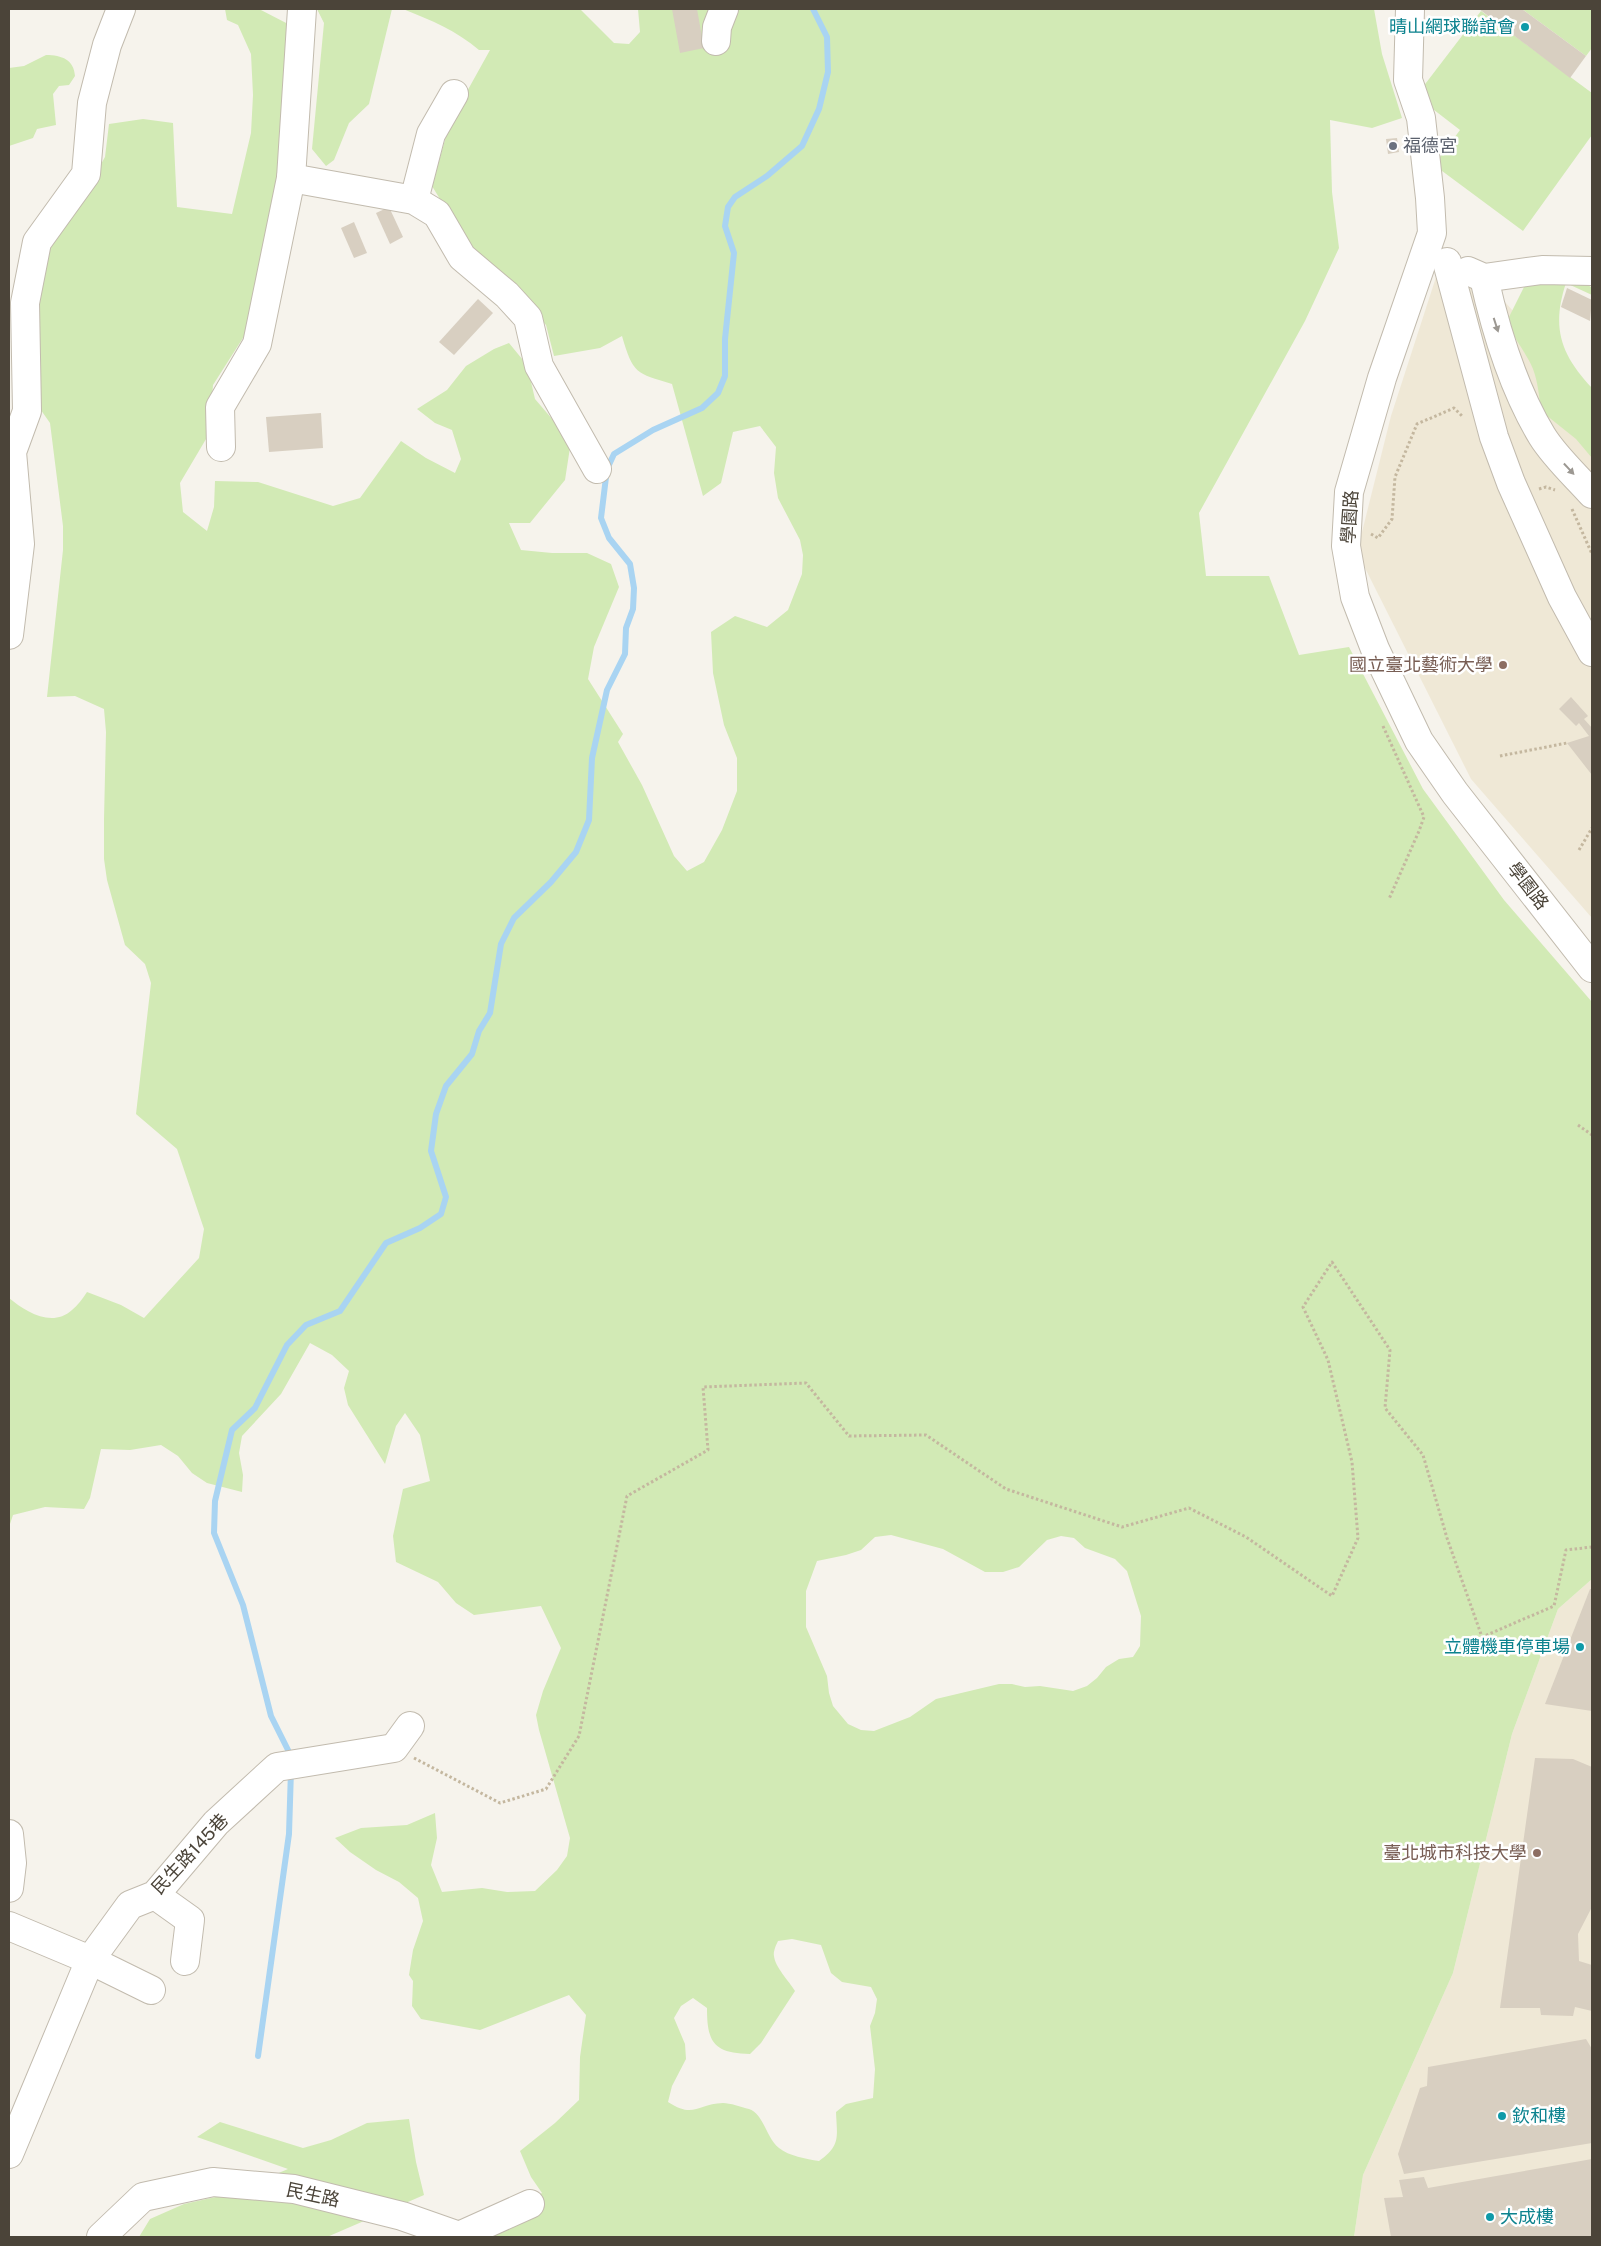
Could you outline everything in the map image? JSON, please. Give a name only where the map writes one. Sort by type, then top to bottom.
[{"type":"street","points":[[9,635],[20,544],[10,450],[27,411],[25,304],[37,242],[86,174],[92,103],[107,45],[121,9]]},
{"type":"street","points":[[220,447],[220,407],[258,344],[291,178],[302,9]]},
{"type":"street","points":[[716,41],[717,27],[724,9]]},
{"type":"street","name":"學園路","points":[[1410,9],[1408,80],[1421,118],[1435,260],[1382,378],[1349,492],[1346,546],[1355,597],[1374,649],[1419,741],[1455,794],[1592,968]]},
{"type":"street","points":[[414,200],[431,134],[454,94]]},
{"type":"street","points":[[291,178],[414,200],[437,214],[462,257],[508,295],[528,318],[539,366],[597,469]]},
{"type":"street","points":[[1435,260],[1484,278],[1542,270],[1592,271]]},
{"type":"street","points":[[1435,260],[1511,484],[1562,597],[1592,652]]},
{"type":"street","points":[[1484,278],[1494,320],[1524,404],[1543,437],[1563,463],[1581,500]]},
{"type":"street","points":[[394,1748],[410,1726]]},
{"type":"street","name":"民生路145巷","points":[[9,2154],[90,1960],[130,1905],[154,1895],[216,1823],[277,1767],[394,1748]]},
{"type":"street","points":[[9,1834],[12,1863],[9,1888]]},
{"type":"street","points":[[154,1895],[190,1920],[184,1961]]},
{"type":"street","points":[[9,1926],[90,1960],[151,1990]]},
{"type":"street","name":"民生路","points":[[102,2237],[143,2197],[213,2182],[294,2189],[402,2216],[459,2236],[530,2204]]},
{"type":"path","points":[[1364,530],[1378,538],[1392,518],[1395,477],[1418,424],[1454,408]]},
{"type":"path","points":[[1556,490],[1561,496]]},
{"type":"path","points":[[1581,500],[1592,554]]},
{"type":"path","points":[[1379,717],[1424,817],[1389,899]]},
{"type":"path","points":[[1500,756],[1567,743]]},
{"type":"path","points":[[1579,850],[1592,828]]},
{"type":"path","points":[[1578,1125],[1592,1135]]},
{"type":"path","points":[[394,1748],[500,1803],[546,1790],[578,1736],[627,1496],[708,1450],[703,1387],[806,1383],[849,1436],[926,1435],[1006,1489],[1122,1527],[1189,1508],[1246,1537],[1332,1596],[1358,1538],[1352,1462],[1328,1360],[1303,1307],[1332,1262],[1390,1350],[1385,1408],[1423,1455],[1447,1538],[1482,1637],[1554,1606],[1566,1550],[1592,1547]]},
{"type":"shaded area","name":"國立臺北藝術大學","points":[[1438,271],[1466,281],[1504,301],[1592,398],[1592,918],[1471,779],[1357,552],[1391,416]]},
{"type":"shaded area","name":"臺北城市科技大學","points":[[1592,1579],[1592,2237],[1354,2237],[1363,2175],[1453,1973],[1512,1734],[1558,1609]]},
{"type":"green space","points":[[225,9],[259,9],[290,25],[281,187],[248,330],[213,385],[209,434],[180,483],[183,512],[207,531],[214,507],[215,481],[258,482],[333,506],[360,498],[401,441],[426,458],[455,473],[461,459],[452,430],[435,423],[417,409],[447,390],[466,366],[494,349],[509,343],[527,365],[535,399],[571,441],[565,480],[530,523],[509,523],[521,550],[552,553],[587,553],[611,564],[619,587],[594,647],[588,679],[623,734],[618,742],[642,785],[674,856],[687,871],[704,862],[722,830],[737,791],[737,758],[724,725],[713,673],[711,632],[735,616],[767,627],[788,610],[802,574],[803,555],[800,540],[778,498],[774,473],[776,447],[760,426],[733,432],[721,483],[703,496],[672,384],[643,374],[638,370],[629,358],[622,336],[600,348],[554,356],[546,325],[471,250],[432,186],[450,122],[490,50],[479,50],[453,32],[403,9],[580,9],[614,43],[629,44],[640,32],[638,9],[1374,9],[1382,54],[1402,118],[1372,128],[1330,120],[1332,192],[1339,248],[1305,321],[1199,513],[1206,576],[1269,576],[1299,655],[1349,647],[1423,789],[1504,900],[1592,1002],[1592,1579],[1558,1609],[1512,1734],[1453,1973],[1363,2175],[1354,2237],[473,2237],[542,2193],[531,2177],[520,2151],[555,2123],[579,2100],[580,2057],[586,2015],[569,1995],[480,2030],[421,2019],[412,2006],[413,1981],[409,1975],[413,1950],[423,1921],[418,1898],[399,1882],[376,1870],[350,1852],[335,1838],[361,1828],[407,1825],[435,1813],[437,1838],[431,1865],[442,1892],[482,1888],[507,1892],[535,1891],[557,1870],[567,1856],[570,1838],[536,1715],[543,1691],[561,1648],[541,1606],[474,1615],[456,1603],[438,1582],[396,1562],[393,1536],[403,1489],[430,1481],[420,1435],[405,1413],[396,1426],[385,1464],[348,1405],[344,1388],[349,1371],[332,1355],[310,1343],[281,1394],[242,1436],[239,1453],[243,1475],[242,1492],[207,1483],[192,1473],[178,1456],[161,1445],[130,1450],[101,1449],[90,1498],[84,1509],[45,1507],[13,1515],[9,1527],[9,1298],[31,1313],[48,1318],[56,1318],[72,1310],[87,1292],[121,1305],[144,1318],[199,1258],[204,1229],[177,1149],[136,1114],[151,983],[145,964],[125,945],[107,880],[104,859],[106,732],[104,709],[75,696],[47,697],[63,550],[63,526],[50,423],[22,383],[27,257],[88,187],[105,157],[109,124],[143,119],[173,123],[177,207],[232,214],[251,133],[253,95],[251,54],[238,25],[227,20]],"holes":[[[891,1535],[943,1549],[985,1572],[1003,1572],[1019,1567],[1047,1540],[1061,1536],[1074,1538],[1085,1548],[1115,1559],[1127,1571],[1141,1616],[1140,1646],[1133,1657],[1119,1659],[1106,1667],[1087,1686],[1073,1691],[1040,1686],[1025,1687],[999,1684],[936,1699],[910,1717],[874,1731],[861,1730],[848,1724],[833,1706],[827,1676],[806,1627],[806,1591],[817,1561],[861,1550],[875,1537]],[[792,1939],[821,1945],[831,1973],[842,1982],[871,1987],[877,1999],[875,2013],[870,2026],[875,2069],[873,2098],[846,2104],[836,2112],[836,2140],[831,2150],[819,2161],[783,2151],[775,2144],[758,2116],[749,2109],[723,2103],[690,2110],[677,2107],[668,2102],[672,2086],[686,2059],[685,2044],[674,2018],[681,2006],[693,1998],[707,2008],[709,2030],[715,2044],[728,2051],[750,2054],[761,2043],[795,1991],[780,1969],[774,1954],[778,1941]]]},
{"type":"green space","points":[[317,9],[392,9],[369,104],[349,123],[334,160],[326,166],[312,149],[324,23]]},
{"type":"green space","points":[[1522,9],[1592,9],[1592,48],[1586,56]]},
{"type":"green space","points":[[1481,11],[1592,93],[1592,135],[1523,231],[1434,165],[1460,130],[1416,96]]},
{"type":"green space","points":[[46,55],[62,57],[70,62],[75,76],[69,85],[59,86],[53,94],[56,125],[37,129],[33,138],[9,146],[9,68],[24,66]]},
{"type":"green space","points":[[1578,277],[1592,288],[1592,295],[1566,283],[1559,314],[1559,327],[1566,352],[1581,376],[1592,388],[1592,458],[1576,439],[1541,411],[1533,369],[1507,321],[1526,283]]},
{"type":"green space","points":[[409,2119],[424,2195],[327,2237],[139,2237],[150,2219],[184,2204],[229,2194],[288,2169],[197,2137],[220,2122],[303,2148],[331,2140],[367,2123]]},
{"type":"building","points":[[672,9],[697,9],[704,48],[680,53]]},
{"type":"building","name":"晴山網球聯誼會","points":[[1479,9],[1522,9],[1586,56],[1570,78]]},
{"type":"building","name":"福德宮","points":[[1397,138],[1399,152],[1388,154],[1386,139]]},
{"type":"building","points":[[389,207],[403,237],[390,244],[376,213]]},
{"type":"building","points":[[354,222],[367,253],[354,258],[341,228]]},
{"type":"building","points":[[1567,288],[1592,300],[1590,321],[1561,307]]},
{"type":"building","points":[[478,299],[493,313],[454,355],[439,342]]},
{"type":"building","points":[[321,413],[323,448],[269,452],[266,417]]},
{"type":"building","points":[[1571,697],[1588,716],[1584,719],[1592,728],[1592,775],[1567,743],[1589,736],[1579,723],[1576,726],[1559,709]]},
{"type":"building","name":"立體機車停車場","points":[[1590,1589],[1592,1589],[1592,1711],[1545,1704]]},
{"type":"building","points":[[1535,1758],[1573,1759],[1592,1767],[1592,1907],[1578,1934],[1579,1961],[1592,1965],[1592,2011],[1575,2007],[1573,2016],[1541,2015],[1540,2008],[1500,2008]]},
{"type":"building","name":"欽和樓","points":[[1586,2039],[1592,2049],[1592,2143],[1404,2174],[1398,2154],[1420,2088],[1427,2086],[1428,2067]]},
{"type":"building","name":"大成樓","points":[[1592,2159],[1592,2237],[1391,2237],[1384,2198],[1403,2197],[1399,2180],[1424,2177],[1428,2188]]},
{"type":"waterway","points":[[292,1758],[271,1716],[243,1605],[214,1533],[215,1501],[232,1430],[255,1408],[287,1345],[306,1325],[340,1311],[386,1243],[420,1228],[441,1214],[446,1197],[431,1151],[436,1114],[446,1086],[472,1054],[479,1031],[490,1013],[501,944],[514,918],[551,882],[576,852],[589,820],[592,758],[607,690],[625,654],[626,628],[633,609],[634,588],[630,564],[609,538],[601,518],[607,469],[614,454],[653,430],[702,408],[718,393],[725,376],[725,339],[734,253],[725,226],[728,207],[735,197],[767,176],[802,146],[819,109],[828,72],[827,37],[813,9]]},
{"type":"waterway","points":[[258,2056],[289,1834],[291,1770]]},
{"type":"place","name":"晴山網球聯誼會","points":[[1525,27]]},
{"type":"place","name":"福德宮","points":[[1393,146]]},
{"type":"place","name":"國立臺北藝術大學","points":[[1503,665]]},
{"type":"place","name":"立體機車停車場","points":[[1580,1647]]},
{"type":"place","name":"臺北城市科技大學","points":[[1537,1853]]},
{"type":"place","name":"欽和樓","points":[[1502,2116]]},
{"type":"place","name":"大成樓","points":[[1490,2217]]}]
